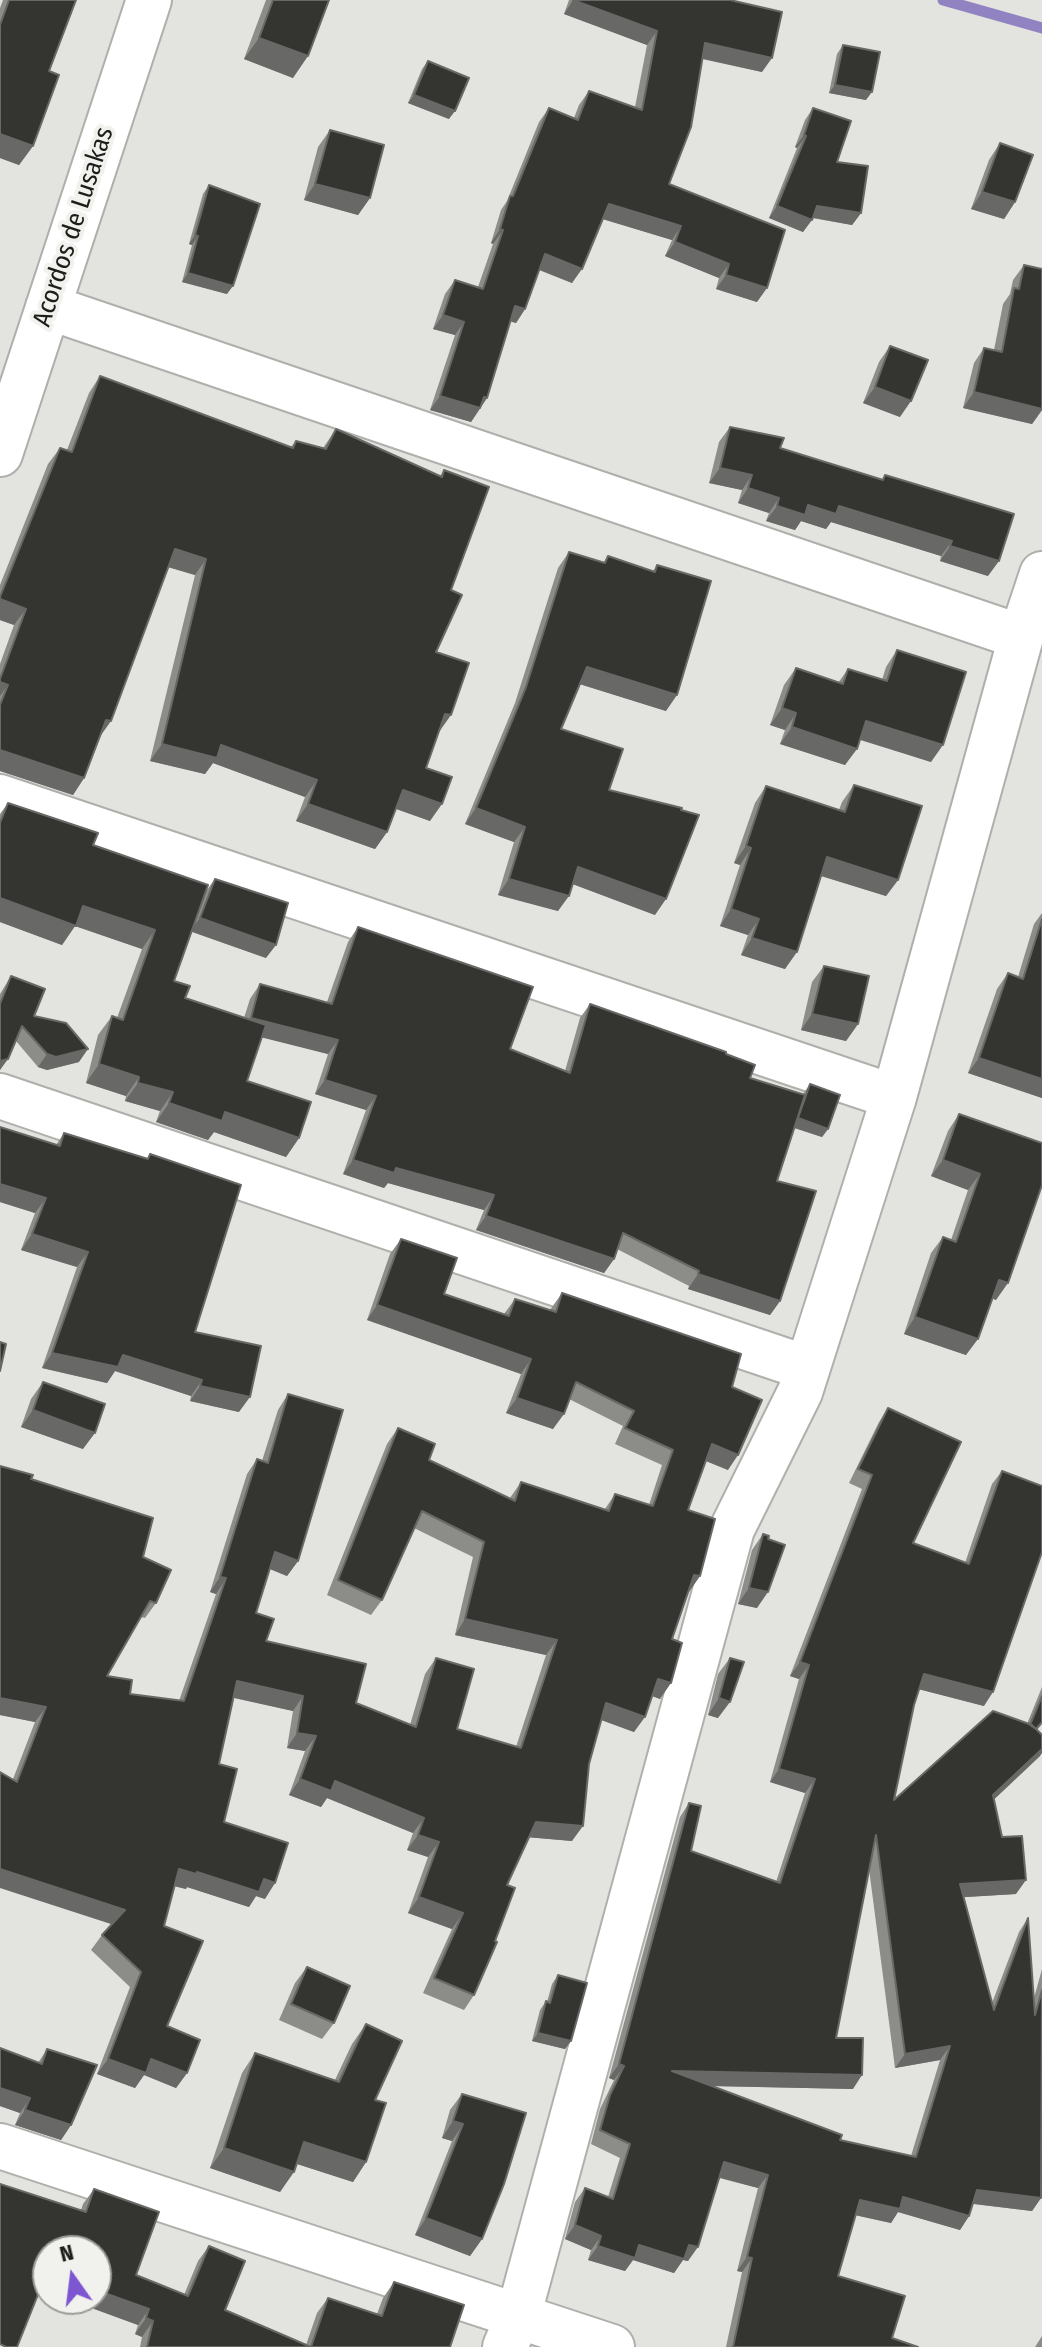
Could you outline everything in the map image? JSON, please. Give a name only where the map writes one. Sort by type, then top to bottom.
[{"type":"street","name":"Acordos de Lusakas","points":[[0,454],[149,0]]},
{"type":"street","points":[[48,307],[1021,637]]},
{"type":"street","points":[[512,2332],[732,1529],[800,1392],[894,1097],[1021,637],[1040,588]]},
{"type":"street","points":[[0,797],[894,1097]]},
{"type":"street","points":[[0,1096],[807,1368]]},
{"type":"street","points":[[0,2146],[512,2332],[612,2347]]},
{"type":"building","points":[[9,0],[76,0],[49,71],[59,75],[33,146],[0,134],[0,25]]},
{"type":"building","points":[[273,0],[329,0],[308,56],[259,38]]},
{"type":"building","points":[[573,0],[730,0],[782,12],[772,58],[705,43],[691,127],[669,184],[785,230],[767,288],[726,275],[729,264],[675,242],[681,226],[609,204],[582,269],[545,254],[525,309],[515,306],[487,398],[484,397],[480,408],[440,396],[464,322],[443,315],[455,280],[483,289],[503,230],[500,229],[510,196],[513,196],[549,108],[578,120],[589,91],[642,110],[657,31]]},
{"type":"building","points":[[843,45],[880,52],[872,92],[835,85]]},
{"type":"building","points":[[428,61],[469,78],[455,111],[414,95]]},
{"type":"building","points":[[813,108],[851,121],[837,162],[868,166],[861,213],[817,206],[812,220],[777,206],[806,136]]},
{"type":"building","points":[[330,130],[384,145],[370,198],[315,184]]},
{"type":"building","points":[[1000,143],[1033,155],[1015,202],[982,192]]},
{"type":"building","points":[[209,185],[260,204],[233,286],[188,273]]},
{"type":"building","points":[[1024,265],[1042,269],[1042,409],[974,392],[984,348],[1002,352],[1014,288],[1019,289]]},
{"type":"building","points":[[890,346],[928,360],[911,401],[875,387]]},
{"type":"building","points":[[100,376],[293,448],[296,441],[326,449],[336,429],[442,477],[444,470],[489,487],[451,590],[462,595],[436,652],[469,663],[451,715],[445,714],[426,768],[452,777],[442,804],[403,790],[387,832],[308,804],[317,780],[221,745],[217,758],[162,744],[206,559],[175,549],[111,721],[106,720],[84,778],[0,750],[0,705],[8,685],[0,679],[26,609],[0,597],[60,448],[72,452]]},
{"type":"building","points":[[730,427],[784,438],[780,448],[883,480],[885,475],[1014,514],[999,561],[950,546],[952,541],[839,506],[836,514],[808,505],[805,515],[777,506],[779,498],[748,488],[752,475],[720,468]]},
{"type":"building","points":[[569,552],[605,563],[608,556],[655,572],[657,565],[711,581],[677,695],[587,667],[561,729],[623,749],[609,790],[699,815],[666,899],[578,867],[569,896],[509,879],[525,827],[476,808],[526,687]]},
{"type":"building","points":[[897,650],[966,672],[943,745],[866,721],[857,749],[792,727],[796,713],[782,708],[796,668],[843,684],[848,669],[887,681]]},
{"type":"building","points":[[854,785],[922,806],[898,880],[827,857],[797,952],[752,938],[759,919],[731,909],[751,848],[746,846],[766,786],[845,812]]},
{"type":"building","points":[[8,803],[98,833],[93,845],[208,885],[174,981],[190,986],[185,998],[266,1025],[247,1081],[311,1102],[299,1138],[225,1112],[222,1121],[169,1103],[173,1092],[138,1083],[139,1077],[99,1064],[112,1016],[123,1020],[155,930],[83,906],[76,926],[0,898],[0,823]]},
{"type":"building","points":[[215,879],[288,903],[276,945],[200,918]]},
{"type":"building","points":[[1042,919],[1042,1079],[979,1058],[1008,973],[1023,979]]},
{"type":"building","points":[[358,927],[533,987],[510,1049],[570,1073],[590,1004],[726,1052],[755,1065],[750,1078],[805,1095],[777,1181],[816,1191],[780,1301],[698,1274],[699,1271],[623,1233],[614,1259],[486,1216],[494,1195],[396,1168],[394,1173],[353,1160],[376,1096],[325,1080],[338,1040],[251,1018],[260,984],[332,1004]]},
{"type":"building","points":[[824,966],[869,976],[858,1024],[812,1014]]},
{"type":"building","points":[[11,976],[45,989],[34,1016],[66,1023],[88,1049],[56,1057],[47,1054],[22,1026],[8,1059],[0,1061],[0,1004]]},
{"type":"building","points":[[810,1084],[840,1095],[828,1129],[798,1118]]},
{"type":"building","points":[[959,1114],[1042,1143],[1042,1185],[1008,1283],[999,1280],[978,1339],[915,1317],[943,1237],[956,1242],[980,1174],[943,1160]]},
{"type":"building","points":[[0,1127],[60,1146],[64,1133],[148,1159],[150,1154],[241,1185],[195,1332],[261,1346],[250,1397],[200,1386],[202,1380],[123,1355],[118,1367],[52,1353],[88,1252],[32,1234],[46,1198],[0,1184]]},
{"type":"building","points":[[401,1239],[457,1258],[444,1294],[509,1316],[515,1299],[556,1312],[562,1293],[741,1354],[732,1387],[762,1400],[738,1455],[712,1444],[688,1510],[715,1519],[700,1576],[694,1575],[672,1639],[682,1643],[671,1683],[658,1679],[645,1717],[606,1703],[589,1764],[583,1826],[536,1822],[507,1885],[515,1888],[497,1942],[474,1995],[434,1978],[463,1913],[419,1897],[439,1842],[418,1835],[424,1818],[335,1781],[331,1791],[300,1779],[316,1736],[297,1733],[303,1696],[237,1681],[219,1764],[237,1769],[224,1822],[288,1843],[275,1883],[264,1879],[259,1892],[179,1869],[164,1926],[203,1941],[167,2026],[200,2040],[187,2073],[151,2059],[146,2073],[108,2059],[141,1972],[102,1935],[125,1910],[0,1869],[0,1772],[17,1782],[46,1707],[0,1698],[0,1466],[153,1518],[143,1557],[171,1570],[156,1603],[150,1601],[107,1676],[132,1680],[130,1694],[184,1701],[226,1578],[220,1577],[257,1459],[268,1463],[288,1394],[343,1410],[298,1561],[275,1552],[256,1613],[274,1619],[266,1641],[366,1664],[356,1703],[416,1727],[436,1658],[474,1669],[457,1729],[521,1748],[557,1640],[465,1619],[484,1542],[422,1511],[382,1600],[338,1580],[398,1428],[435,1444],[429,1460],[515,1501],[521,1482],[609,1511],[615,1494],[653,1506],[673,1450],[625,1428],[634,1411],[576,1382],[564,1414],[517,1398],[531,1359],[377,1305]]},
{"type":"building","points":[[0,1342],[6,1344],[0,1371]]},
{"type":"building","points":[[43,1382],[105,1404],[95,1433],[33,1410]]},
{"type":"building","points":[[888,1408],[961,1442],[913,1543],[969,1564],[1002,1471],[1042,1486],[1042,1552],[993,1692],[924,1674],[914,1705],[894,1800],[993,1711],[1032,1725],[1042,1735],[1042,1749],[993,1795],[1002,1837],[1022,1836],[1026,1880],[960,1884],[994,2010],[1028,1918],[1035,2015],[1042,1990],[1041,2198],[977,2190],[969,2216],[903,2197],[900,2209],[860,2200],[838,2276],[905,2296],[892,2338],[918,2347],[733,2347],[752,2258],[747,2257],[768,2175],[724,2162],[698,2247],[689,2245],[684,2259],[639,2245],[635,2258],[598,2246],[601,2236],[575,2225],[585,2188],[613,2199],[630,2144],[600,2130],[610,2095],[624,2066],[619,2064],[689,1803],[701,1806],[691,1851],[780,1883],[815,1779],[779,1769],[809,1665],[800,1662],[872,1475],[858,1469]],"holes":[[[876,1835],[905,2054],[950,2046],[916,2157],[840,2140],[842,2135],[672,2071],[862,2075],[863,2038],[836,2038]]]},
{"type":"building","points":[[763,1534],[785,1545],[768,1592],[749,1588]]},
{"type":"building","points":[[730,1658],[744,1662],[730,1702],[719,1698]]},
{"type":"building","points":[[1042,1696],[1042,1722],[1036,1729],[1030,1725]]},
{"type":"building","points":[[307,1967],[350,1986],[334,2023],[291,2004]]},
{"type":"building","points":[[558,1975],[587,1983],[571,2041],[538,2033],[546,2001],[550,2003]]},
{"type":"building","points":[[366,2024],[402,2041],[375,2100],[386,2103],[366,2162],[304,2142],[294,2172],[224,2148],[255,2053],[339,2082]]},
{"type":"building","points":[[0,2048],[42,2064],[47,2049],[97,2065],[71,2125],[25,2110],[30,2098],[0,2088]]},
{"type":"building","points":[[462,2094],[526,2113],[504,2184],[482,2239],[426,2218],[463,2124],[453,2121]]},
{"type":"building","points":[[0,2184],[86,2212],[94,2189],[159,2212],[136,2275],[188,2296],[209,2246],[245,2261],[225,2310],[311,2347],[147,2347],[153,2321],[146,2318],[149,2309],[112,2296],[112,2235],[32,2235],[32,2310],[17,2347],[0,2344]]},
{"type":"building","points":[[394,2282],[464,2305],[450,2347],[311,2347],[328,2298],[382,2316]]},
{"type":"waterway","points":[[943,0],[1042,28]]}]
